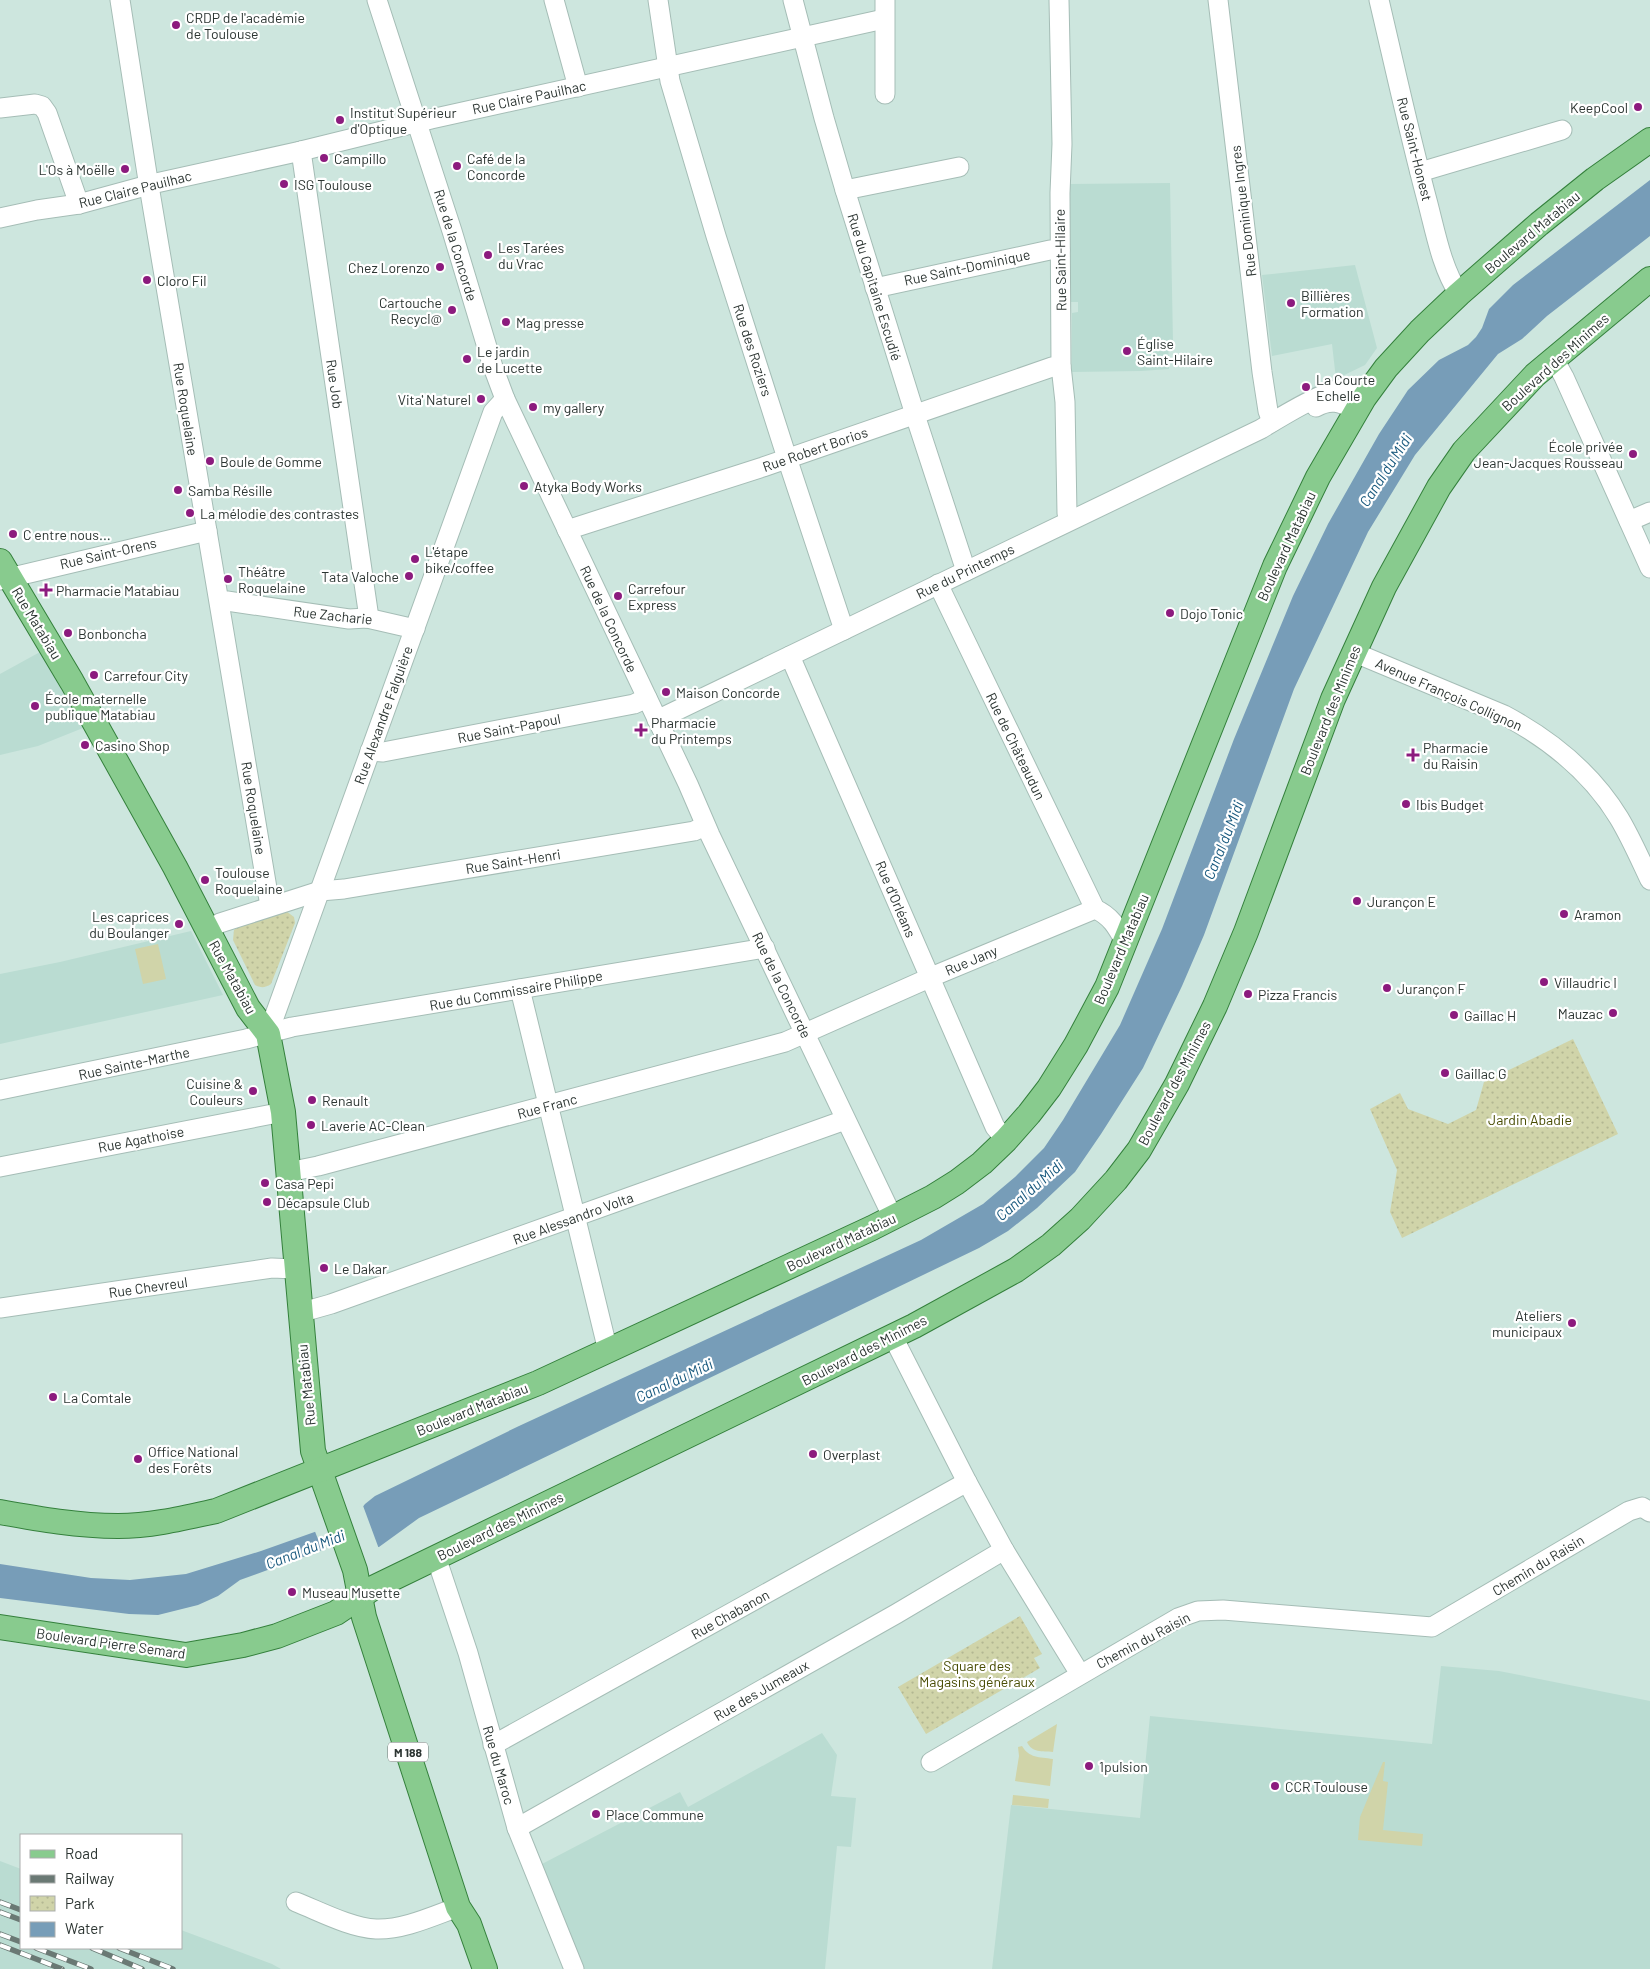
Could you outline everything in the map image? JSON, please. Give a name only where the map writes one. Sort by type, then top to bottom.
[{"type":"main road","name":"Boulevard Matabiau","points":[[0,1512],[77,1524],[119,1526],[169,1521],[216,1511],[490,1403],[608,1351],[892,1218],[957,1182],[982,1163],[1006,1140],[1049,1088],[1076,1045],[1106,987],[1275,566],[1318,477],[1360,404],[1399,354],[1459,294],[1539,224],[1595,179],[1650,140]]},
{"type":"main road","name":"Boulevard des Minimes","points":[[360,1596],[436,1557],[893,1337],[1016,1270],[1051,1245],[1080,1219],[1110,1187],[1138,1150],[1177,1084],[1215,1006],[1258,902],[1320,730],[1353,652],[1410,539],[1452,468],[1486,426],[1554,359],[1650,279]]},
{"type":"main road","name":"Rue Matabiau","points":[[3,573],[106,742],[175,866],[248,1008],[268,1034],[283,1112],[312,1452],[355,1570],[360,1596]]},
{"type":"main road","name":"Boulevard Pierre Semard","points":[[0,1627],[186,1655],[243,1645],[277,1636],[336,1613],[360,1596]]},
{"type":"main road","name":"M 188","points":[[360,1596],[364,1617],[458,1908],[460,1929],[473,1969]]},
{"type":"main road","name":"M 188","points":[[458,1908],[469,1924],[485,1969]]},
{"type":"street","name":"Rue Roquelaine","points":[[120,0],[149,185],[270,906]]},
{"type":"street","name":"Rue de la Concorde","points":[[377,0],[505,399],[647,698],[705,826],[765,948],[892,1218]]},
{"type":"street","points":[[554,0],[578,87]]},
{"type":"street","name":"Rue des Roziers","points":[[658,0],[670,81],[716,236],[844,630]]},
{"type":"street","name":"Rue du Capitaine Escudié","points":[[793,0],[845,190],[966,571]]},
{"type":"street","name":"Rue Saint-Hilaire","points":[[1059,0],[1062,144],[1060,193],[1062,366],[1065,402],[1067,513],[1070,520]]},
{"type":"street","name":"Rue Dominique Ingres","points":[[1218,0],[1262,372],[1268,412],[1272,422]]},
{"type":"street","name":"Rue Saint-Honest","points":[[1378,0],[1446,270],[1459,294]]},
{"type":"street","name":"Rue Claire Pauilhac","points":[[0,218],[79,204],[149,185],[417,123],[803,37],[884,9]]},
{"type":"street","points":[[884,9],[885,94]]},
{"type":"street","points":[[0,108],[35,104],[42,106],[47,113],[79,204]]},
{"type":"street","points":[[1420,172],[1562,130]]},
{"type":"street","name":"Rue Job","points":[[300,150],[368,611],[367,618]]},
{"type":"street","points":[[845,190],[959,168]]},
{"type":"street","name":"Rue Saint-Dominique","points":[[875,288],[1040,252],[1060,250]]},
{"type":"street","points":[[1554,359],[1564,377],[1650,568]]},
{"type":"street","name":"Rue Robert Borios","points":[[567,530],[787,458],[1052,367],[1062,366]]},
{"type":"street","name":"Rue Alexandre Falguière","points":[[268,1034],[493,412],[505,399]]},
{"type":"street","name":"Rue du Printemps","points":[[657,720],[1272,422],[1297,416],[1332,401],[1360,404]]},
{"type":"street","points":[[1628,520],[1650,512]]},
{"type":"street","name":"Rue Saint-Orens","points":[[3,573],[48,567],[207,531]]},
{"type":"street","name":"Rue de Châteaudun","points":[[938,584],[1095,909]]},
{"type":"street","name":"Rue Zacharie","points":[[220,602],[227,601],[350,619],[367,618],[415,629]]},
{"type":"street","name":"Avenue François Collignon","points":[[1353,652],[1504,715],[1538,734],[1562,752],[1592,782],[1608,802],[1620,820],[1650,880]]},
{"type":"street","name":"Rue d'Orléans","points":[[790,656],[994,1127],[1006,1140]]},
{"type":"street","name":"Rue Saint-Papoul","points":[[370,751],[382,752],[634,704],[647,698]]},
{"type":"street","name":"Rue Saint-Henri","points":[[207,930],[220,922],[320,891],[344,889],[694,831],[705,826]]},
{"type":"street","points":[[1095,909],[1105,913],[1115,923],[1125,942]]},
{"type":"street","name":"Rue Jany","points":[[805,1033],[930,977],[1095,909]]},
{"type":"street","name":"Rue du Commissaire Philippe","points":[[268,1034],[292,1027],[765,948]]},
{"type":"street","points":[[520,989],[608,1351]]},
{"type":"street","name":"Rue Franc","points":[[288,1172],[318,1166],[548,1106],[784,1042],[805,1033]]},
{"type":"street","name":"Rue Sainte-Marthe","points":[[0,1090],[268,1034]]},
{"type":"street","name":"Rue Agathoise","points":[[0,1167],[283,1112]]},
{"type":"street","name":"Rue Alessandro Volta","points":[[299,1314],[845,1120]]},
{"type":"street","name":"Rue Chevreul","points":[[0,1308],[272,1268],[295,1269]]},
{"type":"street","name":"Chemin du Raisin","points":[[893,1337],[1004,1550],[1080,1674],[1178,1618],[1198,1611],[1211,1610],[1432,1627],[1629,1511],[1642,1507],[1650,1512]]},
{"type":"street","name":"Rue Chabanon","points":[[493,1745],[967,1482]]},
{"type":"street","name":"Rue des Jumeaux","points":[[517,1828],[904,1609],[1004,1550]]},
{"type":"street","name":"Rue du Maroc","points":[[436,1557],[466,1646],[517,1828],[574,1969]]},
{"type":"street","points":[[931,1762],[1080,1674]]},
{"type":"street","points":[[296,1902],[357,1926],[375,1929],[393,1928],[458,1908]]},
{"type":"shaded area","points":[[1170,183],[1173,343],[1168,344],[1169,369],[1072,372],[1072,313],[1078,312],[1078,302],[1071,302],[1070,184]]},
{"type":"shaded area","points":[[1355,265],[1377,348],[1365,365],[1336,379],[1332,344],[1272,356],[1262,275]]},
{"type":"shaded area","name":"École maternelle publique Matabiau","points":[[40,652],[83,728],[38,746],[0,755],[0,674]]},
{"type":"shaded area","points":[[191,931],[223,995],[0,1044],[0,974]]},
{"type":"shaded area","points":[[1441,1666],[1499,1671],[1650,1701],[1650,1969],[992,1969],[1011,1805],[1140,1818],[1150,1716],[1432,1744]]},
{"type":"shaded area","points":[[822,1733],[837,1755],[831,1796],[856,1798],[851,1847],[837,1846],[825,1969],[584,1969],[542,1864],[680,1792],[688,1807]]},
{"type":"shaded area","points":[[0,1861],[20,1869],[20,1949],[182,1949],[182,1930],[281,1969],[0,1969]]},
{"type":"green space","points":[[286,911],[294,917],[295,923],[271,984],[265,987],[257,986],[233,940],[234,930]]},
{"type":"green space","points":[[158,944],[166,979],[143,984],[135,949]]},
{"type":"green space","name":"Jardin Abadie","points":[[1573,1039],[1618,1134],[1402,1238],[1390,1212],[1397,1170],[1370,1109],[1400,1093],[1408,1109],[1448,1124],[1476,1110],[1484,1082]]},
{"type":"green space","name":"Square des Magasins généraux","points":[[1020,1616],[1042,1654],[1034,1658],[1040,1668],[926,1734],[898,1687]]},
{"type":"green space","points":[[1057,1724],[1053,1752],[1038,1751],[1029,1746],[1027,1742]]},
{"type":"green space","points":[[1022,1746],[1031,1755],[1053,1759],[1050,1786],[1015,1781],[1019,1756],[1018,1747]]},
{"type":"green space","points":[[1383,1762],[1385,1762],[1383,1781],[1388,1782],[1383,1830],[1423,1834],[1422,1846],[1358,1840],[1360,1817]]},
{"type":"green space","points":[[1013,1795],[1049,1799],[1048,1808],[1012,1805]]},
{"type":"water","name":"Canal du Midi","points":[[1650,180],[1650,236],[1547,316],[1522,339],[1498,354],[1415,455],[1368,532],[1294,689],[1204,935],[1143,1068],[1075,1172],[1037,1208],[1008,1231],[979,1248],[419,1518],[379,1547],[322,1550],[240,1580],[218,1596],[198,1605],[158,1615],[129,1614],[0,1598],[0,1564],[91,1578],[130,1580],[186,1574],[261,1551],[354,1518],[365,1504],[375,1496],[519,1426],[921,1240],[983,1204],[1015,1177],[1044,1148],[1120,1025],[1162,929],[1234,739],[1293,596],[1328,524],[1379,434],[1408,390],[1439,360],[1468,345],[1476,337],[1482,328],[1489,309],[1513,285]]},
{"type":"pier","points":[[362,1503],[379,1549],[323,1552],[314,1529],[353,1516]]},
{"type":"railway","points":[[0,1902],[20,1910]]},
{"type":"railway","points":[[0,1912],[20,1920]]},
{"type":"railway","points":[[0,1934],[20,1942]]},
{"type":"railway","points":[[0,1945],[62,1969]]},
{"type":"railway","points":[[39,1949],[91,1969]]},
{"type":"railway","points":[[94,1949],[142,1969]]},
{"type":"railway","points":[[122,1949],[173,1969]]},
{"type":"place","name":"CRDP de l'académie de Toulouse","points":[[176,25]]},
{"type":"place","name":"KeepCool","points":[[1638,107]]},
{"type":"place","name":"Institut Supérieur d'Optique","points":[[340,120]]},
{"type":"place","name":"Campillo","points":[[324,158]]},
{"type":"place","name":"Café de la Concorde","points":[[457,166]]},
{"type":"place","name":"L'Os à Moëlle","points":[[125,169]]},
{"type":"place","name":"ISG Toulouse","points":[[284,184]]},
{"type":"place","name":"Les Tarées du Vrac","points":[[488,255]]},
{"type":"place","name":"Chez Lorenzo","points":[[440,267]]},
{"type":"place","name":"Cloro Fil","points":[[147,280]]},
{"type":"place","name":"Billières Formation","points":[[1291,303]]},
{"type":"place","name":"Cartouche Recycl@","points":[[452,310]]},
{"type":"place","name":"Mag presse","points":[[506,322]]},
{"type":"place","name":"Église Saint-Hilaire","points":[[1127,351]]},
{"type":"place","name":"Le jardin de Lucette","points":[[467,359]]},
{"type":"place","name":"La Courte Echelle","points":[[1306,387]]},
{"type":"place","name":"Vita' Naturel","points":[[481,399]]},
{"type":"place","name":"my gallery","points":[[533,407]]},
{"type":"place","name":"École privée Jean-Jacques Rousseau","points":[[1633,454]]},
{"type":"place","name":"Boule de Gomme","points":[[210,461]]},
{"type":"place","name":"Atyka Body Works","points":[[524,486]]},
{"type":"place","name":"Samba Résille","points":[[178,490]]},
{"type":"place","name":"La mélodie des contrastes","points":[[190,513]]},
{"type":"place","name":"C entre nous...","points":[[13,534]]},
{"type":"place","name":"L'étape bike/coffee","points":[[415,559]]},
{"type":"place","name":"Tata Valoche","points":[[409,576]]},
{"type":"place","name":"Théâtre Roquelaine","points":[[228,579]]},
{"type":"place","name":"Pharmacie Matabiau","points":[[46,590]]},
{"type":"place","name":"Carrefour Express","points":[[618,596]]},
{"type":"place","name":"Dojo Tonic","points":[[1170,613]]},
{"type":"place","name":"Bonboncha","points":[[68,633]]},
{"type":"place","name":"Carrefour City","points":[[94,675]]},
{"type":"place","name":"Maison Concorde","points":[[666,692]]},
{"type":"place","name":"École maternelle publique Matabiau","points":[[35,706]]},
{"type":"place","name":"Pharmacie du Printemps","points":[[641,730]]},
{"type":"place","name":"Casino Shop","points":[[85,745]]},
{"type":"place","name":"Pharmacie du Raisin","points":[[1413,755]]},
{"type":"place","name":"Ibis Budget","points":[[1406,804]]},
{"type":"place","name":"Toulouse Roquelaine","points":[[205,880]]},
{"type":"place","name":"Jurançon E","points":[[1357,901]]},
{"type":"place","name":"Aramon","points":[[1564,914]]},
{"type":"place","name":"Les caprices du Boulanger","points":[[179,924]]},
{"type":"place","name":"Villaudric I","points":[[1544,982]]},
{"type":"place","name":"Jurançon F","points":[[1387,988]]},
{"type":"place","name":"Pizza Francis","points":[[1248,994]]},
{"type":"place","name":"Mauzac","points":[[1613,1013]]},
{"type":"place","name":"Gaillac H","points":[[1454,1015]]},
{"type":"place","name":"Gaillac G","points":[[1445,1073]]},
{"type":"place","name":"Cuisine & Couleurs","points":[[253,1091]]},
{"type":"place","name":"Renault","points":[[312,1100]]},
{"type":"place","name":"Laverie AC-Clean","points":[[311,1125]]},
{"type":"place","name":"Casa Pepi","points":[[265,1183]]},
{"type":"place","name":"Décapsule Club","points":[[267,1202]]},
{"type":"place","name":"Le Dakar","points":[[324,1268]]},
{"type":"place","name":"Ateliers municipaux","points":[[1572,1323]]},
{"type":"place","name":"La Comtale","points":[[53,1397]]},
{"type":"place","name":"Overplast","points":[[813,1454]]},
{"type":"place","name":"Office National des Forêts","points":[[138,1459]]},
{"type":"place","name":"Museau Musette","points":[[292,1592]]},
{"type":"place","name":"1pulsion","points":[[1089,1766]]},
{"type":"place","name":"CCR Toulouse","points":[[1275,1786]]},
{"type":"place","name":"Place Commune","points":[[596,1814]]}]
